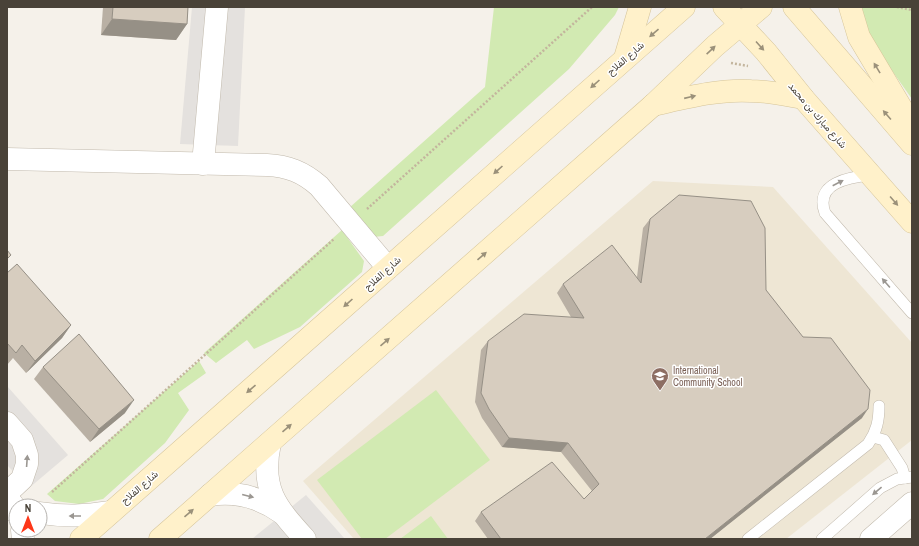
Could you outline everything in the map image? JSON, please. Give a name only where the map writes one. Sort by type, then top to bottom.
[{"type":"main road","points":[[625,58],[640,7]]},
{"type":"main road","name":"شارع الفلاح","points":[[81,539],[684,7]]},
{"type":"main road","name":"شارع مبارك بن محمد","points":[[724,7],[766,52],[803,98],[912,222]]},
{"type":"main road","points":[[160,539],[652,106],[715,46],[761,7]]},
{"type":"main road","points":[[794,7],[912,144]]},
{"type":"main road","points":[[850,7],[859,38],[912,126]]},
{"type":"main road","points":[[652,106],[697,95],[734,91],[770,92],[803,98]]},
{"type":"street","points":[[203,164],[217,7]]},
{"type":"street","points":[[7,159],[278,166],[288,168],[298,171],[318,186],[388,268]]},
{"type":"street","points":[[7,423],[22,440],[27,455],[27,464],[14,498]]},
{"type":"street","points":[[270,443],[266,467],[268,479],[271,491],[282,513]]},
{"type":"street","points":[[210,495],[223,493],[248,496],[271,505],[282,513],[305,539]]},
{"type":"street","points":[[871,539],[912,503]]},
{"type":"street","points":[[48,514],[61,516],[86,516],[111,512]]},
{"type":"lane","points":[[871,175],[850,178],[833,185],[825,194],[823,206],[826,213],[912,313]]},
{"type":"lane","points":[[748,539],[868,444],[873,437],[879,418],[879,406]]},
{"type":"lane","points":[[822,539],[880,488],[888,483],[908,478],[884,440],[873,437]]},
{"type":"path","points":[[50,494],[592,7]]},
{"type":"path","points":[[898,7],[912,10]]},
{"type":"path","points":[[731,63],[750,66]]},
{"type":"shaded area","points":[[192,7],[245,7],[238,146],[180,144]]},
{"type":"shaded area","name":"International Community School","points":[[653,181],[773,187],[912,343],[912,440],[786,539],[354,539],[303,481]]},
{"type":"shaded area","points":[[7,386],[68,455],[29,488],[7,465]]},
{"type":"shaded area","points":[[306,495],[345,539],[252,539]]},
{"type":"green space","points":[[494,7],[619,7],[615,15],[569,69],[383,236],[373,237],[349,208],[485,87]]},
{"type":"green space","points":[[860,7],[912,7],[912,99],[871,41]]},
{"type":"green space","points":[[342,230],[364,261],[362,272],[300,327],[254,349],[247,340],[216,363],[204,353]]},
{"type":"green space","points":[[199,361],[206,373],[178,393],[189,410],[165,443],[103,499],[79,504],[55,501],[47,494]]},
{"type":"green space","points":[[436,390],[490,460],[385,539],[362,539],[317,480]]},
{"type":"green space","points":[[431,516],[448,539],[400,539]]},
{"type":"building","points":[[113,7],[188,7],[187,24],[112,19]]},
{"type":"building","points":[[679,195],[751,201],[765,228],[766,290],[803,337],[831,338],[870,390],[868,409],[705,539],[501,539],[481,512],[552,462],[584,499],[599,484],[568,443],[509,438],[489,409],[481,393],[488,341],[524,314],[584,318],[563,284],[612,245],[641,283],[650,219]]},
{"type":"building","points":[[7,250],[11,255],[7,259]]},
{"type":"building","points":[[17,264],[71,325],[35,361],[22,345],[16,353],[7,343],[7,273]]},
{"type":"building","points":[[79,334],[134,400],[99,429],[43,367]]},
{"type":"place","name":"International Community School","points":[[660,391]]}]
